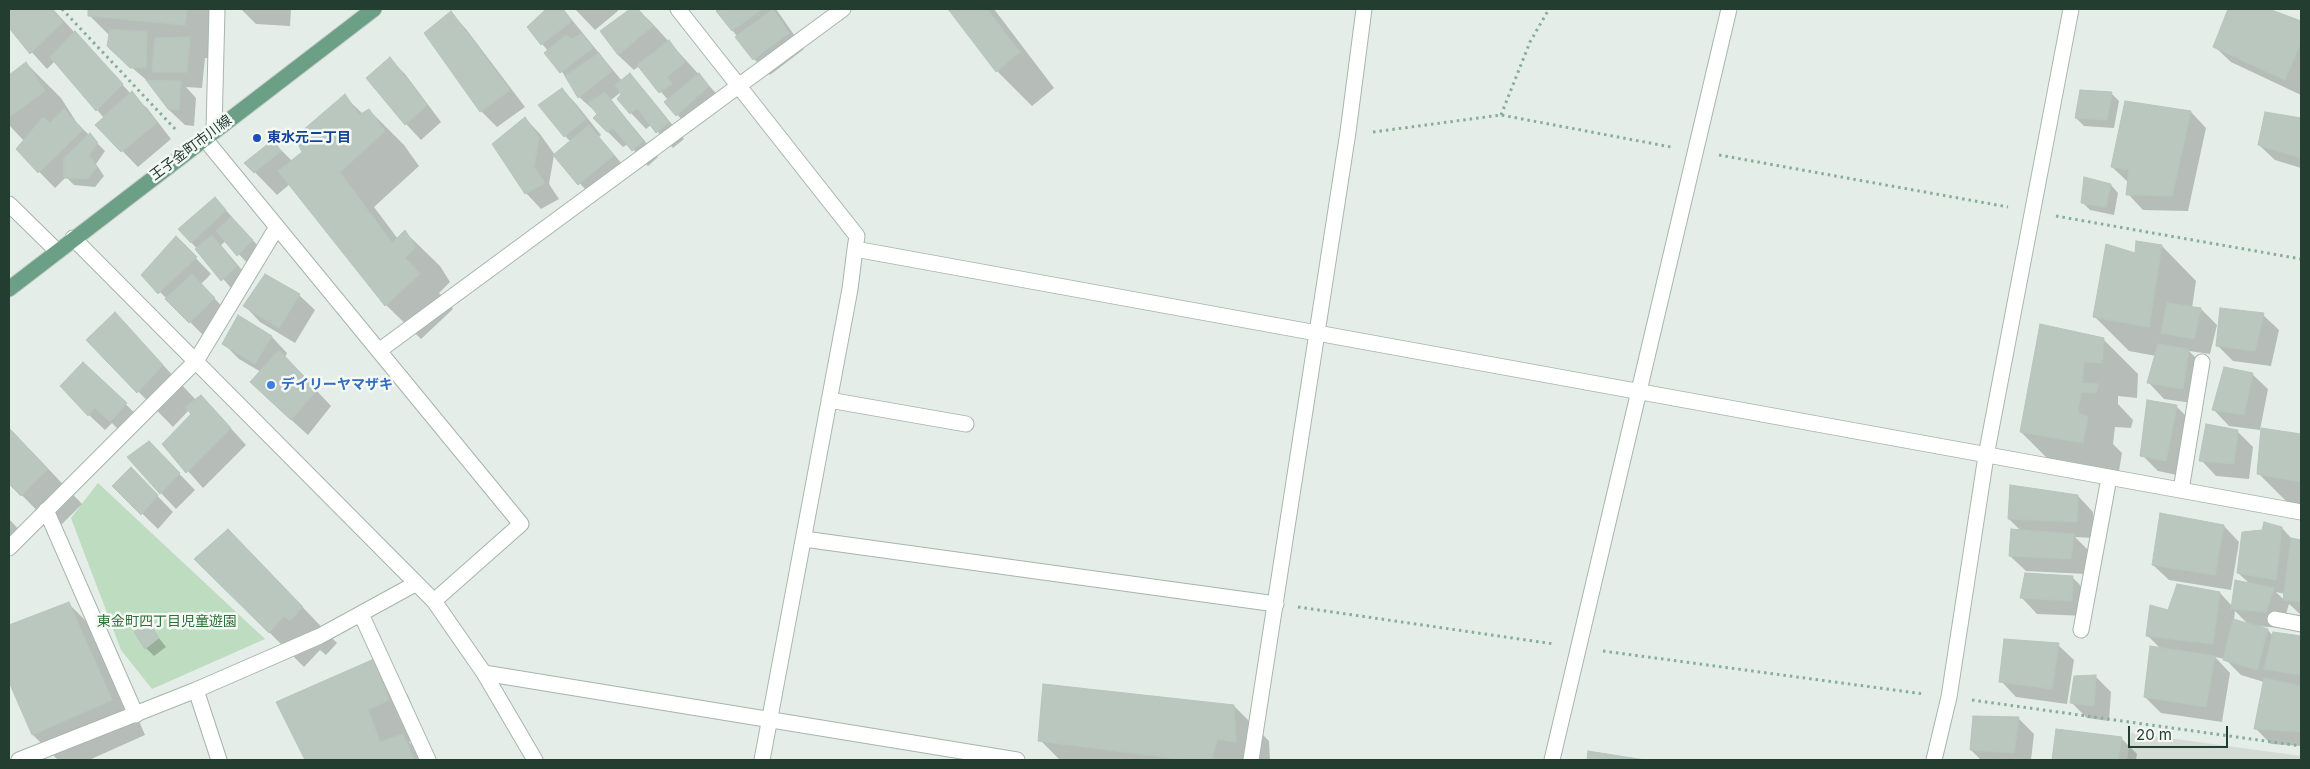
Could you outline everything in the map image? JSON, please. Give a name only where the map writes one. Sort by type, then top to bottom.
[{"type":"main road","name":"王子金町市川線","points":[[9,289],[73,238],[374,9]]},
{"type":"street","points":[[217,9],[203,139],[380,350],[521,524],[434,601]]},
{"type":"street","points":[[678,9],[740,85],[857,236],[804,539],[762,760]]},
{"type":"street","points":[[380,350],[843,9]]},
{"type":"street","points":[[1251,760],[1276,604],[1315,333],[1348,132],[1364,9]]},
{"type":"street","points":[[1552,760],[1729,9]]},
{"type":"street","points":[[1934,760],[1949,697],[1986,456],[2071,9]]},
{"type":"street","points":[[9,204],[57,251]]},
{"type":"street","points":[[9,548],[196,361],[277,227]]},
{"type":"street","points":[[73,238],[434,601],[484,673],[535,760]]},
{"type":"street","points":[[855,249],[2301,512]]},
{"type":"street","points":[[2181,490],[2202,362]]},
{"type":"street","points":[[829,400],[966,424]]},
{"type":"street","points":[[2081,630],[2109,478]]},
{"type":"street","points":[[46,510],[136,715]]},
{"type":"street","points":[[804,539],[1276,604]]},
{"type":"street","points":[[19,760],[136,715],[320,636],[415,584]]},
{"type":"street","points":[[361,614],[428,760]]},
{"type":"street","points":[[2275,620],[2301,624]]},
{"type":"street","points":[[484,673],[1017,760]]},
{"type":"street","points":[[196,690],[219,760]]},
{"type":"path","points":[[62,9],[203,139]]},
{"type":"path","points":[[1501,116],[1530,42],[1549,9]]},
{"type":"path","points":[[1348,132],[1377,132],[1501,116],[2301,259]]},
{"type":"path","points":[[1276,604],[1579,648],[2301,746]]},
{"type":"shaded area","points":[[2131,733],[2301,756],[2301,760],[2127,760]]},
{"type":"green space","name":"東金町四丁目児童遊園","points":[[98,483],[265,639],[152,689],[121,650],[71,518]]},
{"type":"building","points":[[9,9],[52,9],[63,22],[30,54],[9,28]]},
{"type":"building","points":[[88,9],[187,9],[185,25],[88,16]]},
{"type":"building","points":[[546,9],[563,9],[572,21],[541,45],[527,27]]},
{"type":"building","points":[[630,9],[638,9],[653,26],[618,55],[600,31]]},
{"type":"building","points":[[719,9],[762,9],[732,31],[716,11]]},
{"type":"building","points":[[773,9],[789,33],[753,60],[735,37]]},
{"type":"building","points":[[948,9],[987,9],[1020,52],[996,72]]},
{"type":"building","points":[[2228,9],[2269,9],[2301,21],[2301,42],[2285,80],[2213,47]]},
{"type":"building","points":[[451,11],[510,90],[480,112],[424,33]]},
{"type":"building","points":[[110,29],[147,32],[146,67],[130,68],[107,46]]},
{"type":"building","points":[[75,31],[123,84],[96,111],[50,57]]},
{"type":"building","points":[[582,33],[593,48],[560,73],[544,53],[566,35],[572,39]]},
{"type":"building","points":[[190,37],[187,72],[152,72],[155,38]]},
{"type":"building","points":[[669,40],[685,62],[667,77],[672,84],[659,93],[637,65]]},
{"type":"building","points":[[599,53],[612,71],[578,98],[565,76]]},
{"type":"building","points":[[390,57],[427,105],[405,125],[366,78]]},
{"type":"building","points":[[26,62],[45,91],[9,117],[9,75]]},
{"type":"building","points":[[630,73],[669,122],[656,133],[637,108],[630,114],[617,99],[621,94],[615,85]]},
{"type":"building","points":[[699,73],[709,86],[676,116],[664,102]]},
{"type":"building","points":[[146,80],[181,81],[179,110],[168,109]]},
{"type":"building","points":[[562,88],[586,119],[564,137],[538,105]]},
{"type":"building","points":[[2080,90],[2112,92],[2107,120],[2075,118]]},
{"type":"building","points":[[132,91],[157,123],[121,152],[95,125]]},
{"type":"building","points":[[605,92],[643,141],[632,151],[613,128],[607,132],[593,118],[597,114],[588,103]]},
{"type":"building","points":[[345,94],[359,115],[369,109],[385,131],[340,172],[392,243],[405,230],[416,247],[405,258],[420,274],[385,306],[278,171],[302,152],[295,137]]},
{"type":"building","points":[[2125,101],[2191,111],[2172,196],[2126,195],[2129,170],[2111,167]]},
{"type":"building","points":[[64,109],[83,130],[38,173],[16,149],[43,117],[50,123]]},
{"type":"building","points":[[2265,112],[2301,118],[2301,158],[2258,145]]},
{"type":"building","points":[[525,117],[539,137],[534,167],[545,183],[525,194],[492,144]]},
{"type":"building","points":[[589,125],[614,155],[578,185],[553,155]]},
{"type":"building","points":[[90,133],[98,143],[89,155],[97,167],[87,179],[64,178],[64,158]]},
{"type":"building","points":[[273,140],[281,151],[254,173],[244,163]]},
{"type":"building","points":[[2084,177],[2111,184],[2106,207],[2081,203]]},
{"type":"building","points":[[215,197],[226,210],[191,243],[178,229]]},
{"type":"building","points":[[231,217],[253,240],[237,256],[216,231]]},
{"type":"building","points":[[212,235],[237,266],[221,281],[195,249]]},
{"type":"building","points":[[176,236],[197,257],[158,294],[141,275]]},
{"type":"building","points":[[2136,241],[2162,245],[2149,327],[2093,317],[2106,244],[2135,253]]},
{"type":"building","points":[[192,274],[215,298],[189,323],[165,299]]},
{"type":"building","points":[[265,274],[300,294],[279,328],[243,306]]},
{"type":"building","points":[[2167,303],[2201,308],[2194,339],[2161,333]]},
{"type":"building","points":[[2220,308],[2264,313],[2255,351],[2216,346]]},
{"type":"building","points":[[115,312],[163,365],[137,393],[86,340]]},
{"type":"building","points":[[238,315],[272,336],[255,364],[222,344]]},
{"type":"building","points":[[2040,324],[2104,338],[2102,363],[2084,362],[2082,383],[2099,384],[2096,393],[2081,392],[2078,412],[2088,417],[2083,443],[2020,432]]},
{"type":"building","points":[[2158,344],[2189,349],[2183,389],[2147,383]]},
{"type":"building","points":[[279,350],[317,390],[291,420],[250,382]]},
{"type":"building","points":[[83,362],[127,403],[110,422],[95,408],[88,416],[60,386]]},
{"type":"building","points":[[2224,367],[2253,373],[2244,415],[2212,410]]},
{"type":"building","points":[[201,395],[231,428],[186,473],[162,444],[191,414],[185,407]]},
{"type":"building","points":[[2147,400],[2177,405],[2166,461],[2140,456]]},
{"type":"building","points":[[2206,424],[2238,430],[2234,464],[2199,461]]},
{"type":"building","points":[[9,428],[48,469],[21,496],[9,484]]},
{"type":"building","points":[[2261,428],[2301,434],[2301,482],[2257,474]]},
{"type":"building","points":[[149,441],[180,473],[160,494],[127,457]]},
{"type":"building","points":[[131,467],[158,495],[141,515],[112,486]]},
{"type":"building","points":[[2010,485],[2078,495],[2077,522],[2008,519]]},
{"type":"building","points":[[2160,513],[2224,525],[2215,575],[2152,565]]},
{"type":"building","points":[[2264,522],[2282,527],[2276,580],[2237,573],[2242,532],[2262,530]]},
{"type":"building","points":[[228,529],[303,607],[290,621],[284,616],[269,633],[194,559]]},
{"type":"building","points":[[2011,529],[2074,534],[2071,559],[2009,556]]},
{"type":"building","points":[[2291,538],[2301,540],[2301,602],[2283,600]]},
{"type":"building","points":[[2025,573],[2073,576],[2072,601],[2020,598]]},
{"type":"building","points":[[2235,580],[2274,588],[2266,612],[2231,609]]},
{"type":"building","points":[[2177,584],[2220,592],[2213,644],[2146,636],[2150,605],[2168,610]]},
{"type":"building","points":[[69,602],[112,700],[32,735],[9,682],[9,625]]},
{"type":"building","points":[[2233,619],[2268,629],[2257,670],[2223,660]]},
{"type":"building","points":[[149,622],[159,638],[145,649],[134,632]]},
{"type":"building","points":[[2273,632],[2301,636],[2301,675],[2264,669]]},
{"type":"building","points":[[2004,639],[2059,643],[2052,689],[1999,682]]},
{"type":"building","points":[[2150,646],[2215,656],[2206,707],[2144,697]]},
{"type":"building","points":[[374,659],[389,700],[368,710],[380,742],[403,734],[414,760],[305,760],[276,702]]},
{"type":"building","points":[[2096,675],[2094,706],[2070,703],[2074,676]]},
{"type":"building","points":[[2264,678],[2301,686],[2301,732],[2254,729]]},
{"type":"building","points":[[1043,684],[1234,705],[1236,742],[1217,739],[1212,760],[1186,760],[1038,741]]},
{"type":"building","points":[[1973,716],[2019,717],[2014,753],[1970,750]]},
{"type":"building","points":[[2056,729],[2122,737],[2118,760],[2052,760]]},
{"type":"building","points":[[1588,751],[1645,760],[1587,760]]},
{"type":"place","name":"東水元二丁目","points":[[257,138]]},
{"type":"place","name":"デイリーヤマザキ","points":[[271,385]]}]
